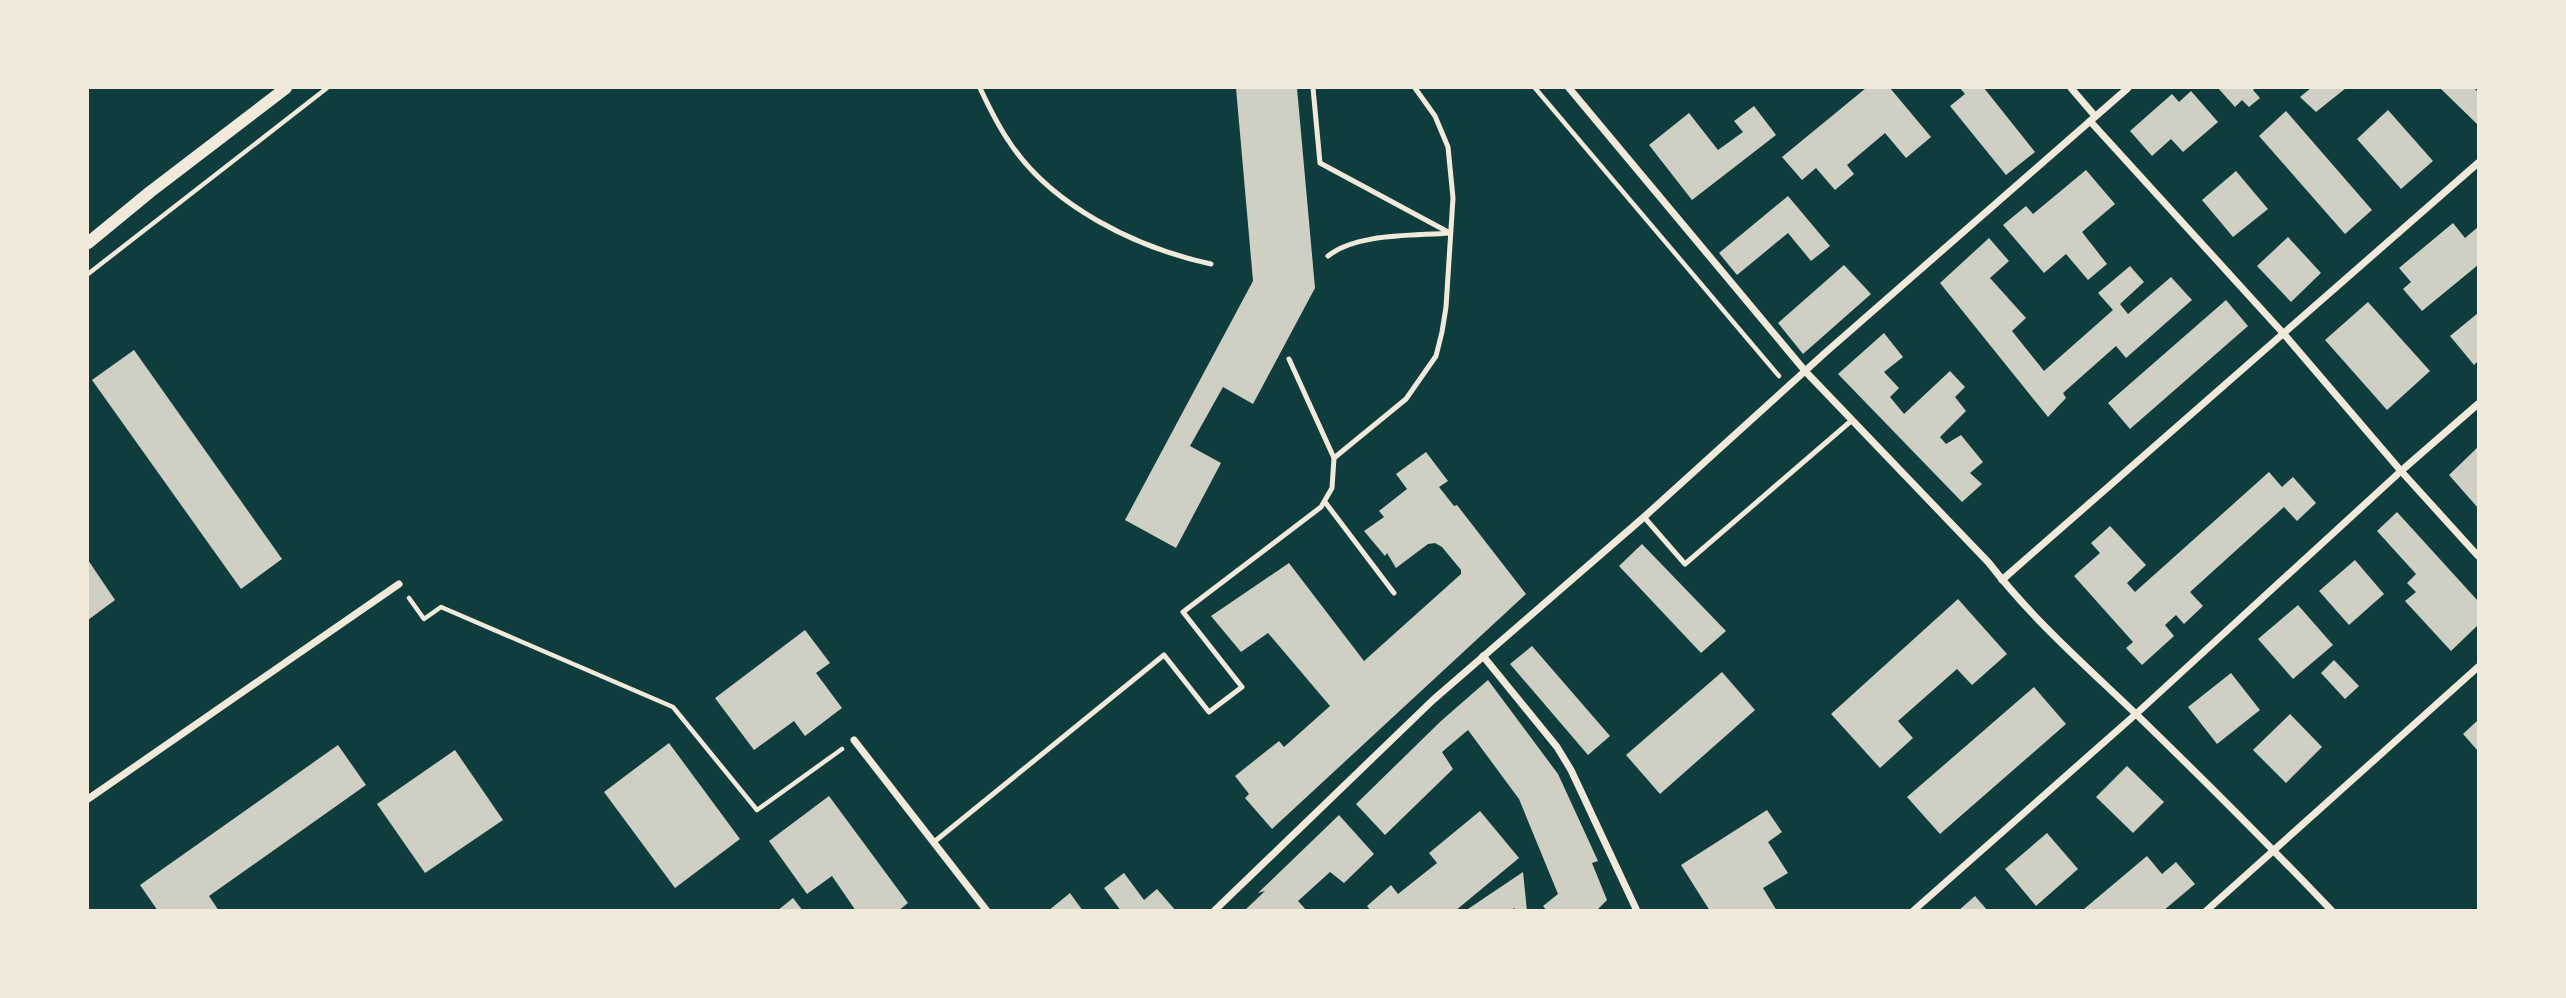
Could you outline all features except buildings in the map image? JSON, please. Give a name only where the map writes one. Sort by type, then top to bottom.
[{"type":"street","points":[[88,243],[286,88]]},
{"type":"street","points":[[1569,88],[1806,372],[1851,421],[1989,563],[2062,645],[2136,714],[2332,911]]},
{"type":"street","points":[[2071,88],[2092,119],[2479,556]]},
{"type":"street","points":[[1214,911],[1433,700],[1644,517],[2128,88]]},
{"type":"street","points":[[2002,580],[2479,163]]},
{"type":"street","points":[[1913,911],[2136,714],[2401,471],[2479,404]]},
{"type":"street","points":[[88,799],[399,584]]},
{"type":"street","points":[[1483,656],[1557,747],[1571,770],[1637,911]]},
{"type":"street","points":[[2206,911],[2479,667]]},
{"type":"street","points":[[854,740],[987,911]]},
{"type":"lane","points":[[980,88],[1008,141],[1045,182],[1089,215],[1125,236],[1178,257],[1211,264]]},
{"type":"lane","points":[[1314,88],[1320,163],[1450,233]]},
{"type":"lane","points":[[1334,458],[1406,399],[1436,356],[1446,307],[1453,198],[1448,147],[1435,116],[1415,88]]},
{"type":"lane","points":[[1328,256],[1350,243],[1450,233]]},
{"type":"lane","points":[[934,842],[1164,654],[1209,712],[1242,687],[1183,612],[1325,502],[1332,488],[1334,458],[1289,359]]},
{"type":"lane","points":[[1644,517],[1685,564],[1851,421]]},
{"type":"lane","points":[[1325,502],[1394,593]]},
{"type":"path","points":[[88,274],[327,88]]},
{"type":"path","points":[[1535,88],[1789,387]]},
{"type":"path","points":[[399,584],[424,620],[441,607],[673,708],[757,810],[854,740]]}]
